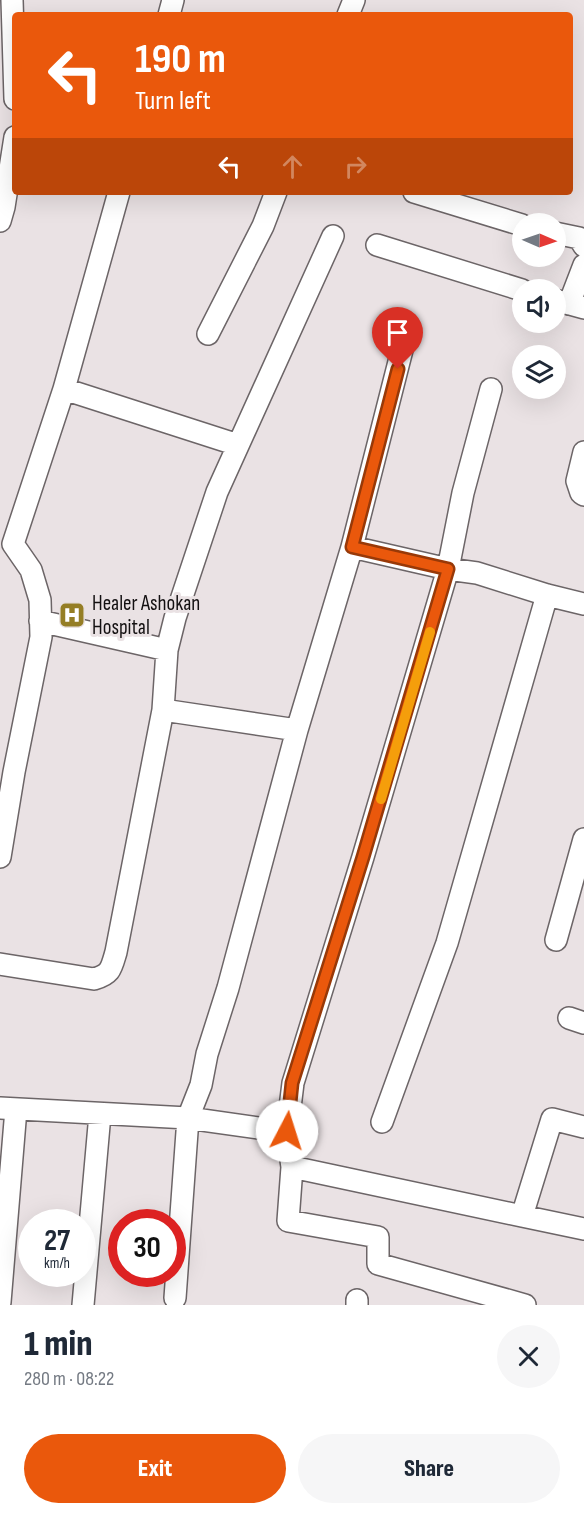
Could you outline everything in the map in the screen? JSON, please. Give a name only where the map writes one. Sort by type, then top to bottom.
[{"type":"street","points":[[0,221],[12,156]]},
{"type":"street","points":[[0,857],[7,771],[41,637],[40,600],[31,570],[6,545],[64,388],[118,195]]},
{"type":"street","points":[[208,334],[263,226],[275,195]]},
{"type":"street","points":[[424,195],[512,222]]},
{"type":"street","points":[[566,235],[579,238],[584,246]]},
{"type":"street","points":[[0,964],[94,979],[106,975],[112,965],[163,710],[167,650],[176,618],[217,492],[333,236]]},
{"type":"street","points":[[376,245],[512,287]]},
{"type":"street","points":[[573,305],[584,265]]},
{"type":"street","points":[[175,1298],[188,1118],[201,1085],[207,1054],[228,988],[297,730],[352,547],[404,346]]},
{"type":"street","points":[[64,388],[238,446]]},
{"type":"street","points":[[491,389],[464,493],[448,569],[363,857],[291,1089],[287,1131],[292,1167],[288,1221],[378,1237],[378,1264],[476,1298],[525,1305]]},
{"type":"street","points":[[584,452],[577,481],[584,495]]},
{"type":"street","points":[[352,547],[482,575],[584,604]]},
{"type":"street","points":[[382,1122],[447,943],[547,595]]},
{"type":"street","points":[[40,621],[167,650]]},
{"type":"street","points":[[163,710],[297,730]]},
{"type":"street","points":[[556,940],[584,839]]},
{"type":"street","points":[[0,1302],[8,1109],[188,1118],[287,1131]]},
{"type":"street","points":[[83,1305],[100,1114]]},
{"type":"street","points":[[522,1216],[552,1119],[584,1127]]},
{"type":"street","points":[[292,1167],[584,1229]]},
{"type":"slow traffic","points":[[381,799],[430,632]]},
{"type":"place","name":"Healer Ashokan Hospital","points":[[72,615]]},
{"type":"route","points":[[287,1131],[292,1083],[363,857],[448,569],[352,547],[398,369]]}]
